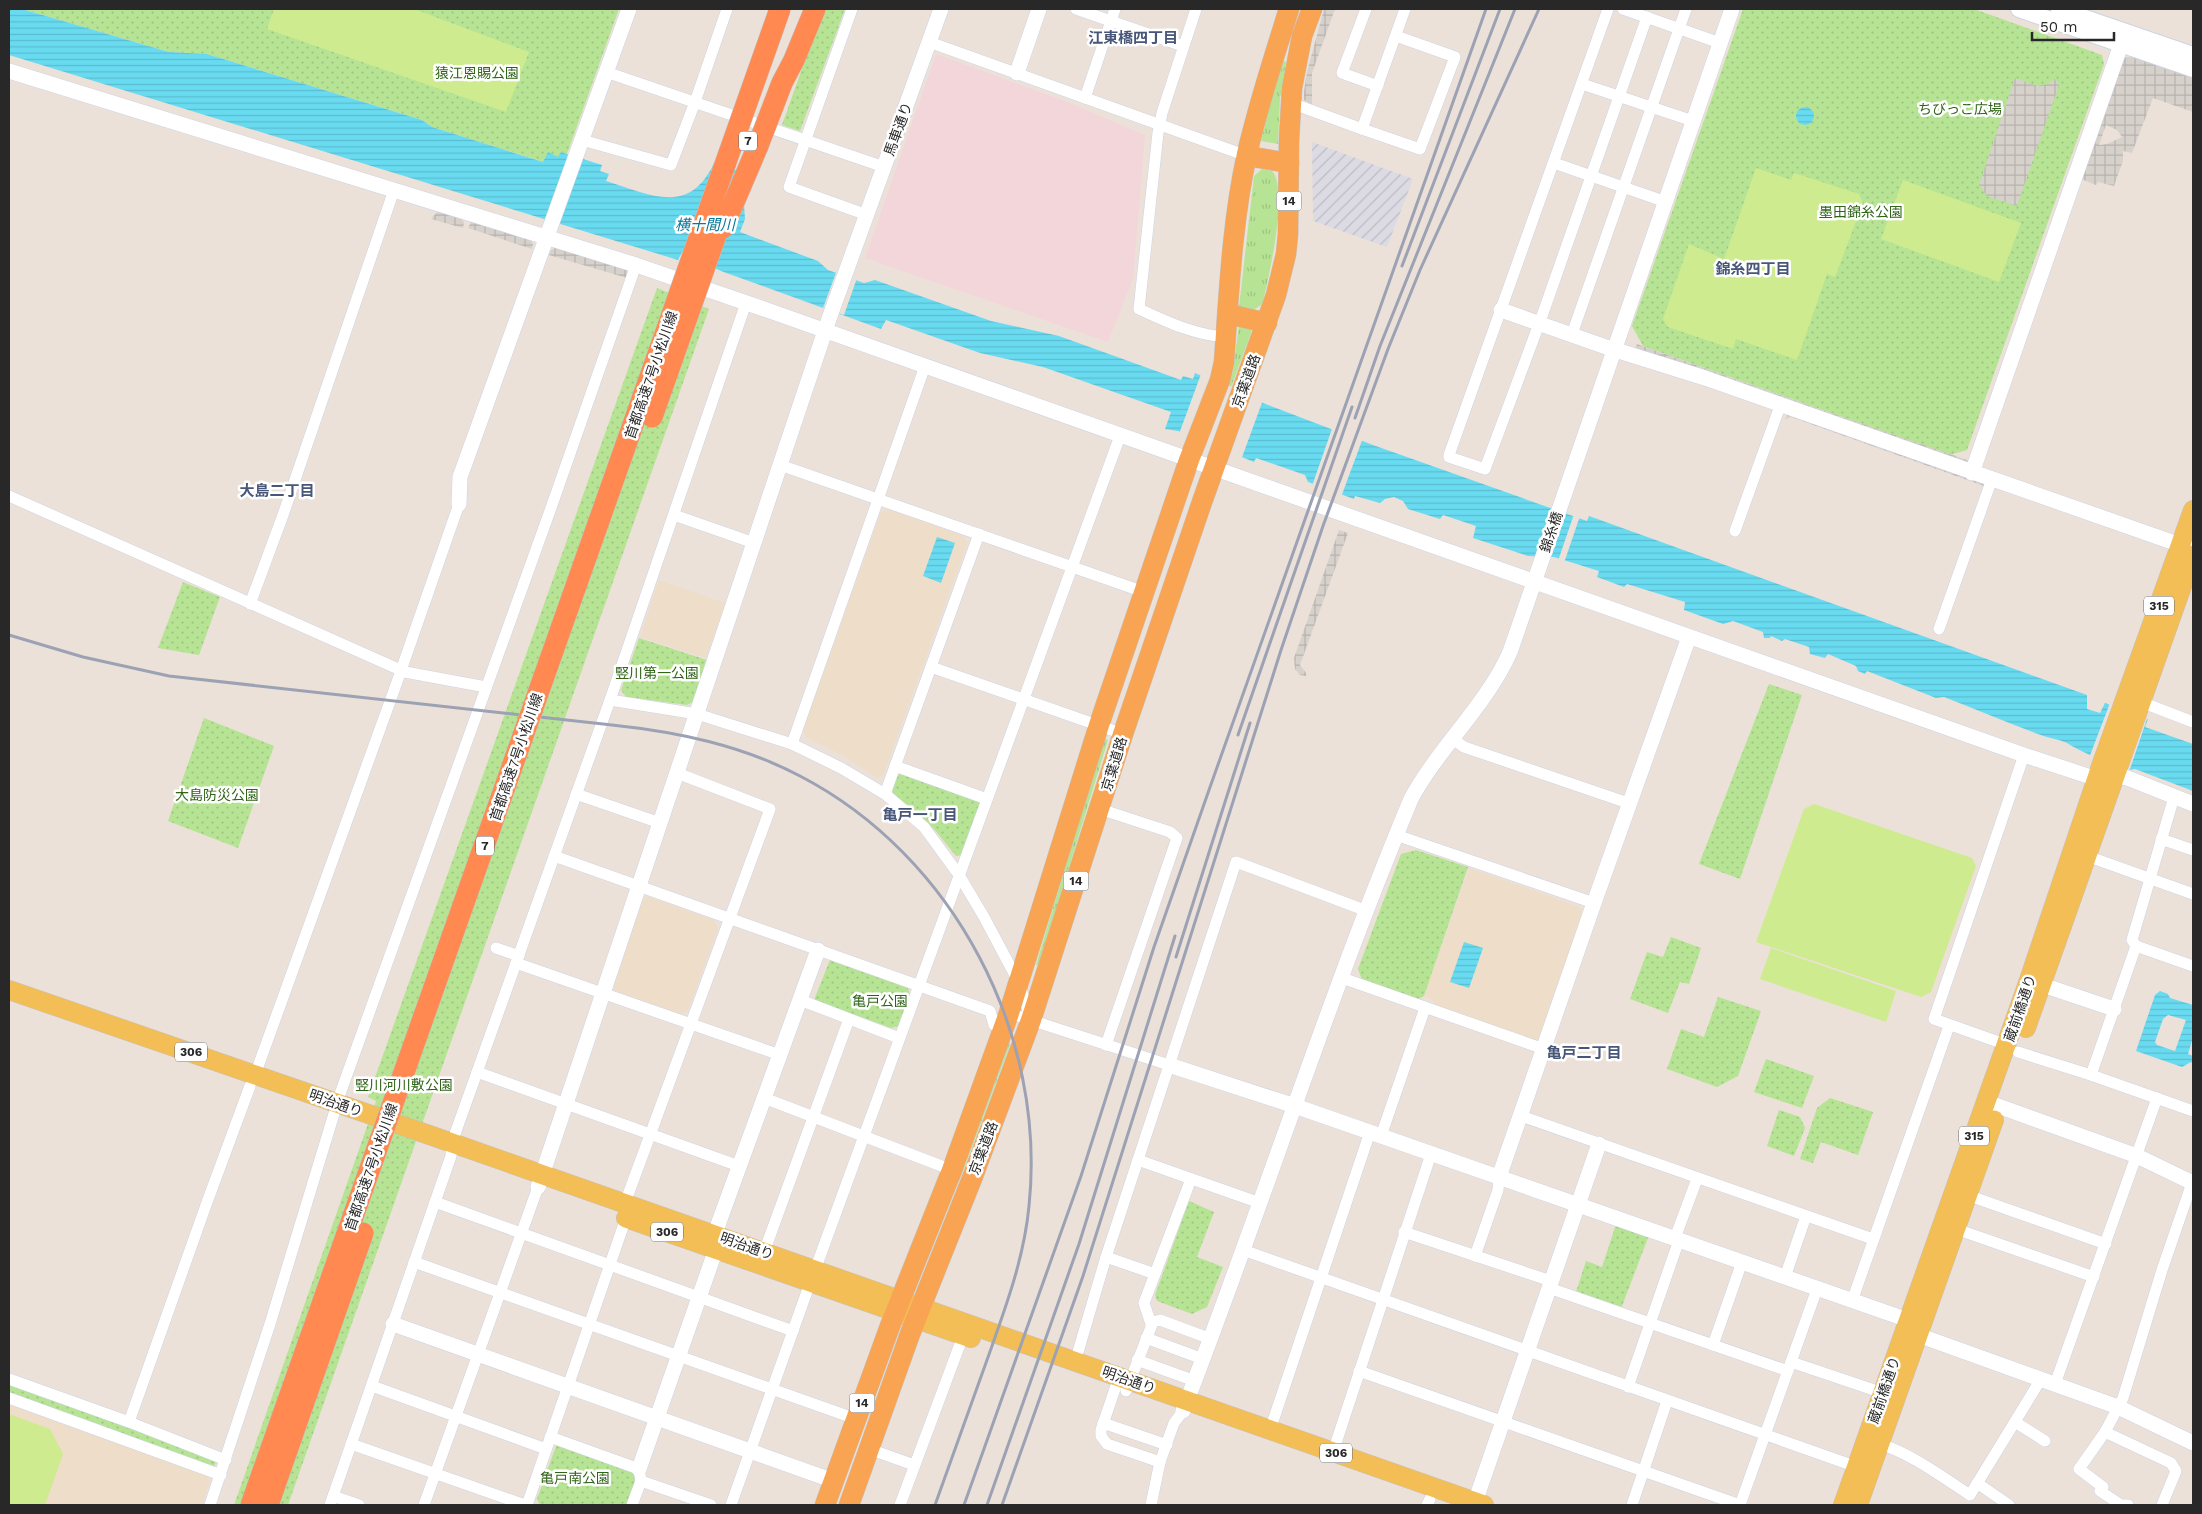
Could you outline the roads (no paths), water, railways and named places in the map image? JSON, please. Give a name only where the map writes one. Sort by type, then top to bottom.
[{"type":"highway","points":[[718,187],[723,144],[769,9]]},
{"type":"highway","name":"首都高速7号小松川線","points":[[251,1505],[780,9]]},
{"type":"highway","name":"首都高速7号小松川線","points":[[268,1505],[795,9]]},
{"type":"highway","points":[[703,274],[754,156],[782,83],[794,60],[815,9]]},
{"type":"highway","name":"京葉道路","points":[[825,1505],[898,1306],[952,1170],[1009,1013],[1099,725],[1192,452],[1220,380],[1239,203],[1247,156],[1261,101],[1289,9]]},
{"type":"highway","name":"京葉道路","points":[[849,1505],[918,1313],[973,1176],[1031,1020],[1123,734],[1217,460],[1276,296],[1286,254],[1289,215],[1291,104],[1297,60],[1312,9]]},
{"type":"highway","points":[[1247,156],[1289,162]]},
{"type":"highway","points":[[1228,314],[1267,323]]},
{"type":"main road","points":[[2019,9],[2063,13],[2123,38],[2193,57]]},
{"type":"main road","name":"蔵前橋通り","points":[[1858,1505],[1880,1444],[1913,1328],[2036,983],[2107,774],[2135,704],[2189,549],[2193,510]]},
{"type":"main road","name":"蔵前橋通り","points":[[2036,983],[2087,856],[2107,774]]},
{"type":"main road","name":"明治通り","points":[[9,990],[252,1080],[625,1211],[918,1313],[1075,1362],[1122,1384]]},
{"type":"main road","name":"明治通り","points":[[9,1002],[252,1080]]},
{"type":"main road","name":"蔵前橋通り","points":[[1844,1505],[1883,1393],[1956,1229],[1968,1195],[1993,1104]]},
{"type":"main road","name":"明治通り","points":[[715,1242],[764,1252],[812,1276]]},
{"type":"main road","name":"明治通り","points":[[918,1313],[963,1336],[1122,1384],[1185,1406],[1434,1503]]},
{"type":"main road","name":"明治通り","points":[[1185,1406],[1270,1430],[1478,1504]]},
{"type":"street","points":[[129,1422],[206,1205],[402,670],[459,504],[460,477],[629,9]]},
{"type":"street","points":[[579,146],[670,165],[696,102],[727,9]]},
{"type":"street","points":[[852,9],[789,187],[867,215]]},
{"type":"street","name":"馬車通り","points":[[540,1180],[828,324],[941,9]]},
{"type":"street","points":[[1017,73],[1039,9]]},
{"type":"street","points":[[1076,9],[1183,46]]},
{"type":"street","points":[[1085,98],[1116,9]]},
{"type":"street","points":[[1196,9],[1160,124],[1139,309],[1170,324],[1188,330],[1210,336],[1226,336]]},
{"type":"street","points":[[1366,9],[1342,73],[1378,86]]},
{"type":"street","points":[[1362,128],[1405,9]]},
{"type":"street","points":[[1608,9],[1449,455],[1450,458],[1485,470],[1540,323],[1647,17]]},
{"type":"street","points":[[1623,9],[1720,43]]},
{"type":"street","points":[[1572,334],[1686,9]]},
{"type":"street","name":"錦糸橋","points":[[1185,1406],[1342,978],[1411,799],[1423,778],[1499,676],[1510,652],[1732,9]]},
{"type":"street","points":[[1291,104],[1420,149],[1454,57],[1396,36]]},
{"type":"street","points":[[1972,473],[2123,38]]},
{"type":"street","points":[[929,42],[1247,156]]},
{"type":"street","points":[[9,71],[636,265],[746,303],[828,324],[925,366],[1120,436],[1192,452],[1217,460],[1534,582],[2024,755],[2125,777],[2193,804]]},
{"type":"street","points":[[606,72],[884,167]]},
{"type":"street","points":[[1582,84],[1693,121]]},
{"type":"street","points":[[1554,163],[1666,202]]},
{"type":"street","points":[[250,604],[283,515],[394,190]]},
{"type":"street","points":[[210,1505],[270,1324],[335,1109],[636,265]]},
{"type":"street","points":[[359,1505],[331,1501],[435,1202],[477,1072],[610,700],[746,303]]},
{"type":"street","points":[[1501,310],[1705,378],[2189,549]]},
{"type":"street","points":[[792,744],[925,366]]},
{"type":"street","points":[[1735,531],[1780,406]]},
{"type":"street","points":[[731,1505],[812,1276],[1120,436]]},
{"type":"street","points":[[780,465],[1144,592]]},
{"type":"street","points":[[1940,629],[1992,479]]},
{"type":"street","points":[[9,496],[402,670],[486,687]]},
{"type":"street","points":[[674,515],[754,543]]},
{"type":"street","points":[[885,794],[979,534]]},
{"type":"street","points":[[1475,1256],[1499,1187],[1499,1177],[1594,903],[1690,637]]},
{"type":"street","points":[[931,667],[1123,734]]},
{"type":"street","points":[[610,700],[697,714],[792,744],[841,768],[885,794],[924,827],[959,876],[984,917],[1019,983],[1031,1020]]},
{"type":"street","points":[[2135,704],[2193,722]]},
{"type":"street","points":[[1453,740],[1464,747],[1631,804]]},
{"type":"street","points":[[2024,755],[1934,1019],[1949,1026],[2193,1111]]},
{"type":"street","points":[[895,766],[987,799]]},
{"type":"street","points":[[351,1444],[526,1505],[610,1266],[625,1211],[650,1134],[770,809],[677,773]]},
{"type":"street","points":[[576,794],[660,823]]},
{"type":"street","points":[[2174,796],[2132,940],[2136,946],[2193,966]]},
{"type":"street","points":[[1100,809],[1170,832],[1177,838],[1106,1045]]},
{"type":"street","points":[[1396,835],[1594,903]]},
{"type":"street","points":[[2161,839],[2193,850]]},
{"type":"street","points":[[554,856],[729,920],[990,1011],[994,1024],[1009,1013],[1031,1020],[1295,1106],[1817,1288],[2048,1381],[2118,1406],[2193,1443]]},
{"type":"street","points":[[2087,856],[2193,894]]},
{"type":"street","points":[[1075,1362],[1106,1257],[1236,862],[1367,911]]},
{"type":"street","points":[[2090,1075],[2136,946]]},
{"type":"street","points":[[496,948],[517,959],[603,993],[780,1055]]},
{"type":"street","points":[[632,1505],[657,1418],[699,1298],[739,1166],[818,950]]},
{"type":"street","points":[[1342,978],[1544,1049]]},
{"type":"street","points":[[2036,983],[2114,1009]]},
{"type":"street","points":[[800,1000],[899,1038]]},
{"type":"street","points":[[1270,1430],[1320,1278],[1425,1008]]},
{"type":"street","points":[[764,1252],[849,1019]]},
{"type":"street","points":[[1852,1301],[1949,1026]]},
{"type":"street","points":[[477,1072],[739,1166]]},
{"type":"street","points":[[764,1098],[952,1170]]},
{"type":"street","points":[[1880,1444],[1927,1468],[1970,1495],[2015,1422],[2048,1381],[2094,1277],[2157,1098]]},
{"type":"street","points":[[1993,1104],[2137,1156],[2193,1182],[2162,1270],[2123,1398],[2106,1432],[2080,1469],[2103,1487],[2100,1491],[2121,1505],[2128,1505]]},
{"type":"street","points":[[1521,1116],[1873,1240]]},
{"type":"street","points":[[1478,1504],[1527,1350],[1598,1144]]},
{"type":"street","points":[[1333,1452],[1431,1154]]},
{"type":"street","points":[[1138,1160],[1260,1203]]},
{"type":"street","points":[[1151,1324],[1144,1303],[1191,1179]]},
{"type":"street","points":[[1628,1387],[1697,1179]]},
{"type":"street","points":[[424,1505],[540,1180]]},
{"type":"street","points":[[1968,1195],[2106,1244]]},
{"type":"street","points":[[435,1202],[792,1331]]},
{"type":"street","points":[[1785,1277],[1806,1216]]},
{"type":"street","points":[[1956,1229],[2094,1277]]},
{"type":"street","points":[[1404,1232],[1475,1256],[1650,1324],[1713,1345],[1883,1393]]},
{"type":"street","points":[[1243,1250],[1857,1467]]},
{"type":"street","points":[[1106,1257],[1155,1274]]},
{"type":"street","points":[[414,1262],[856,1419]]},
{"type":"street","points":[[1713,1345],[1742,1262]]},
{"type":"street","points":[[1359,1371],[1740,1505],[1817,1288]]},
{"type":"street","points":[[1160,1462],[1108,1444],[1101,1436],[1103,1423],[1122,1384],[1137,1360],[1151,1324],[1156,1320],[1211,1339]]},
{"type":"street","points":[[392,1324],[834,1480]]},
{"type":"street","points":[[900,1505],[963,1336]]},
{"type":"street","points":[[1146,1338],[1203,1359]]},
{"type":"street","points":[[1137,1360],[1195,1381]]},
{"type":"street","points":[[9,1379],[129,1422],[226,1460]]},
{"type":"street","points":[[372,1386],[546,1449]]},
{"type":"street","points":[[9,1398],[221,1475]]},
{"type":"street","points":[[1632,1505],[1667,1401]]},
{"type":"street","points":[[1152,1505],[1160,1462],[1174,1423],[1185,1406]]},
{"type":"street","points":[[2015,1422],[2045,1441]]},
{"type":"street","points":[[1103,1423],[1167,1445]]},
{"type":"street","points":[[2106,1432],[2175,1467],[2176,1471],[2162,1505]]},
{"type":"street","points":[[550,1437],[711,1505]]},
{"type":"street","points":[[869,1449],[914,1465]]},
{"type":"street","points":[[1977,1483],[2009,1505]]},
{"type":"water","name":"横十間川","points":[[9,9],[22,9],[169,52],[207,54],[422,120],[432,127],[543,162],[548,152],[558,157],[561,152],[602,165],[600,171],[609,174],[606,181],[654,196],[681,196],[694,190],[705,179],[715,161],[755,178],[744,205],[745,219],[740,232],[818,261],[828,270],[864,283],[875,280],[991,321],[1059,336],[1181,380],[1183,376],[1193,379],[1195,373],[1263,403],[1373,445],[1587,521],[1589,516],[2087,695],[2087,709],[2100,713],[2105,703],[2148,719],[2145,727],[2193,744],[2193,791],[2135,769],[2130,770],[2105,761],[2064,742],[1944,697],[1936,698],[1867,671],[1865,674],[1858,671],[1856,666],[1828,654],[1825,658],[1810,654],[1809,647],[1785,639],[1782,641],[1771,636],[1770,638],[1764,638],[1763,632],[1733,621],[1723,624],[1684,610],[1685,602],[1627,584],[1624,587],[1597,577],[1599,571],[1554,557],[1528,556],[1473,538],[1476,526],[1443,515],[1440,519],[1408,509],[1403,501],[1394,497],[1385,499],[1380,503],[1355,496],[1354,499],[1308,482],[1305,475],[1256,458],[1254,462],[1178,431],[1165,429],[1171,412],[1043,367],[980,353],[886,320],[881,329],[721,271],[682,252],[678,260],[9,55]]},
{"type":"water","points":[[1805,107],[1811,110],[1814,116],[1811,122],[1805,125],[1799,122],[1796,116],[1799,110]]},
{"type":"water","points":[[937,537],[955,543],[941,583],[923,576]]},
{"type":"water","points":[[1464,942],[1483,948],[1469,988],[1450,982]]},
{"type":"water","points":[[2160,991],[2168,994],[2170,998],[2193,1005],[2193,1037],[2188,1054],[2193,1056],[2193,1063],[2191,1062],[2182,1067],[2136,1051],[2155,995]],"holes":[[[2168,1015],[2186,1020],[2175,1051],[2157,1045],[2155,1042],[2163,1019]]]},
{"type":"railway","points":[[964,1505],[1081,1176],[1154,947],[1486,9]]},
{"type":"railway","points":[[1402,266],[1500,9]]},
{"type":"railway","points":[[1355,418],[1380,346],[1515,9]]},
{"type":"railway","points":[[1002,1505],[1083,1276],[1281,650],[1323,526],[1388,349],[1420,270],[1539,9]]},
{"type":"railway","points":[[1238,735],[1352,407]]},
{"type":"railway","points":[[9,635],[83,657],[169,676],[637,728],[685,736],[732,748],[778,765],[800,776],[855,810],[903,853],[945,902],[979,956],[1005,1015],[1022,1078],[1031,1141],[1029,1206],[1023,1245],[1013,1284],[935,1505]]},
{"type":"railway","points":[[1176,957],[1250,723]]},
{"type":"railway","points":[[987,1505],[1079,1244],[1175,936]]},
{"type":"district","name":"江東橋四丁目","points":[[1133,38]]},
{"type":"district","name":"錦糸四丁目","points":[[1753,269]]},
{"type":"district","name":"大島二丁目","points":[[277,491]]},
{"type":"district","name":"亀戸一丁目","points":[[920,815]]},
{"type":"district","name":"亀戸二丁目","points":[[1584,1053]]},
{"type":"park label","name":"猿江恩賜公園","points":[[477,73]]},
{"type":"park label","name":"ちびっこ広場","points":[[1960,109]]},
{"type":"park label","name":"墨田錦糸公園","points":[[1861,212]]},
{"type":"park label","name":"竪川第一公園","points":[[657,673]]},
{"type":"park label","name":"大島防災公園","points":[[217,795]]},
{"type":"park label","name":"亀戸公園","points":[[880,1001]]},
{"type":"park label","name":"竪川河川敷公園","points":[[404,1085]]},
{"type":"park label","name":"亀戸南公園","points":[[575,1478]]}]
